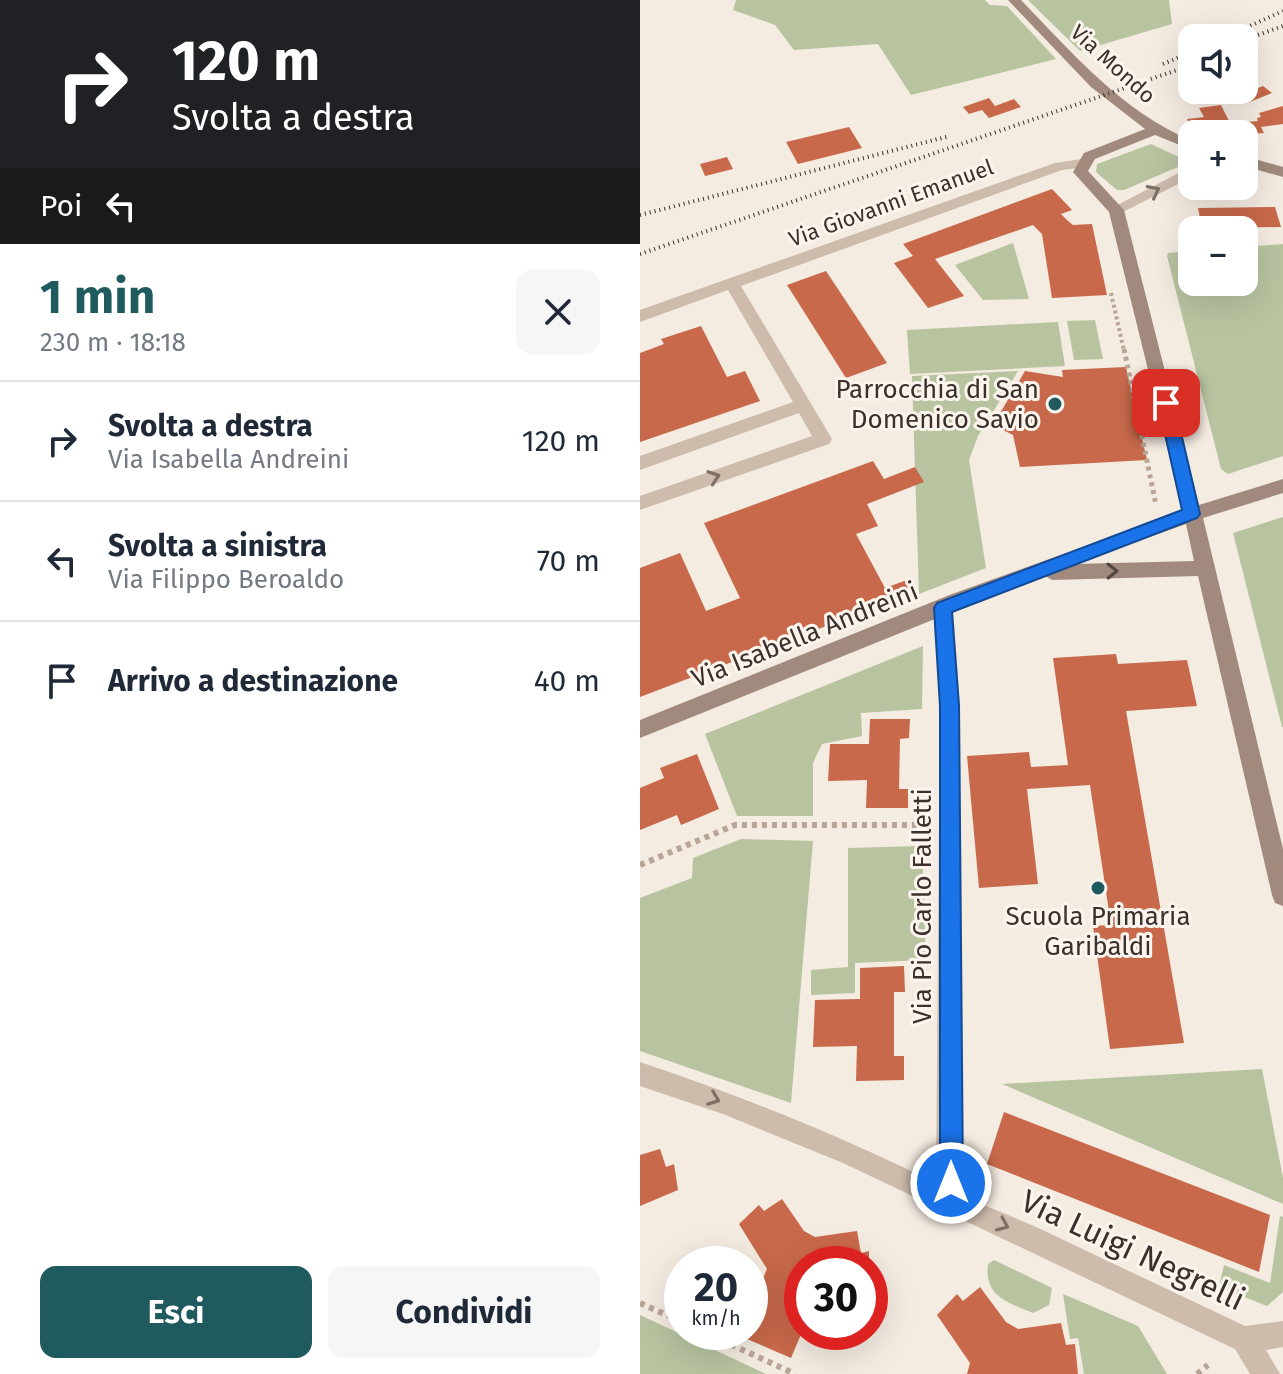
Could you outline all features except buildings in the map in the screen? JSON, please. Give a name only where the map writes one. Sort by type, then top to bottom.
[{"type":"street","name":"Via Mondo","points":[[1014,0],[1122,106],[1154,130],[1178,140]]},
{"type":"street","name":"Via Giovanni Emanuel","points":[[640,316],[1060,166],[1082,164],[1089,156],[1154,130]]},
{"type":"street","points":[[1082,164],[1083,179],[1116,210],[1147,323],[1283,895]]},
{"type":"street","points":[[1258,165],[1283,172]]},
{"type":"street","points":[[1116,210],[1178,178]]},
{"type":"street","points":[[640,503],[823,439],[732,283]]},
{"type":"street","points":[[640,463],[803,405]]},
{"type":"street","name":"Via Isabella Andreini","points":[[640,729],[1034,572],[1191,514],[1283,486]]},
{"type":"street","name":"Via Isabella Andreini","points":[[1034,572],[1204,568]]},
{"type":"street","name":"Via Pio Carlo Falletti","points":[[943,608],[950,706],[949,1203]]},
{"type":"street","name":"Via Luigi Negrelli","points":[[640,1074],[723,1102],[851,1154],[949,1203],[1025,1235],[1244,1340],[1266,1374]]},
{"type":"street","name":"Via Luigi Negrelli","points":[[1244,1340],[1283,1334]]},
{"type":"path","points":[[1110,284],[1155,503]]},
{"type":"path","points":[[640,865],[735,825],[950,825]]},
{"type":"path","points":[[640,1303],[664,1314]]},
{"type":"path","points":[[743,1350],[795,1374]]},
{"type":"path","points":[[1197,1374],[1208,1365]]},
{"type":"green space","points":[[736,0],[985,0],[990,5],[1007,6],[1056,59],[911,95],[878,44],[794,50],[775,25],[733,10]]},
{"type":"green space","points":[[1028,0],[1169,0],[1172,24],[1080,51]]},
{"type":"green space","points":[[1151,144],[1178,157],[1178,167],[1124,190],[1117,190],[1096,172],[1097,164]]},
{"type":"green space","points":[[1013,243],[1029,299],[983,300],[955,265]]},
{"type":"green space","points":[[1283,244],[1283,456],[1228,474],[1221,469],[1167,256],[1168,253],[1178,252],[1178,296],[1258,296],[1258,246]]},
{"type":"green space","points":[[1095,320],[1103,359],[1074,360],[1067,321]]},
{"type":"green space","points":[[1058,322],[1065,366],[910,374],[907,330]]},
{"type":"green space","points":[[1018,371],[978,436],[969,460],[986,568],[919,594],[912,376]]},
{"type":"green space","points":[[1283,517],[1283,727],[1282,727],[1233,533]]},
{"type":"green space","points":[[923,646],[922,709],[861,713],[862,736],[822,744],[813,763],[813,816],[737,816],[705,734]]},
{"type":"green space","points":[[741,839],[813,841],[791,1103],[640,1051],[640,898],[692,878],[693,858]]},
{"type":"green space","points":[[922,846],[926,960],[855,963],[855,993],[811,995],[811,970],[848,967],[848,848]]},
{"type":"green space","points":[[1262,1069],[1283,1178],[1283,1204],[1002,1084]]},
{"type":"green space","points":[[1280,1216],[1283,1217],[1283,1292],[1267,1306],[1219,1287],[1224,1265],[1270,1283]]},
{"type":"green space","points":[[994,1260],[1052,1288],[1049,1305],[1033,1313],[999,1296],[990,1284],[988,1275],[988,1264]]},
{"type":"green space","points":[[1063,1294],[1138,1326],[1167,1374],[1084,1374],[1078,1338],[1070,1339]]},
{"type":"green space","points":[[640,1315],[664,1326],[664,1350],[715,1350],[766,1374],[640,1374]]},
{"type":"railway","points":[[1254,24],[1283,11]]},
{"type":"railway","points":[[1258,35],[1283,26]]},
{"type":"railway","points":[[1163,64],[1178,58]]},
{"type":"railway","points":[[640,254],[1178,70]]},
{"type":"railway","points":[[640,215],[950,136]]},
{"type":"place","name":"Parrocchia di San Domenico Savio","points":[[1055,404]]},
{"type":"place","name":"Scuola Primaria Garibaldi","points":[[1098,888]]},
{"type":"route","points":[[951,1183],[950,706],[943,608],[1191,514],[1166,403]]}]
